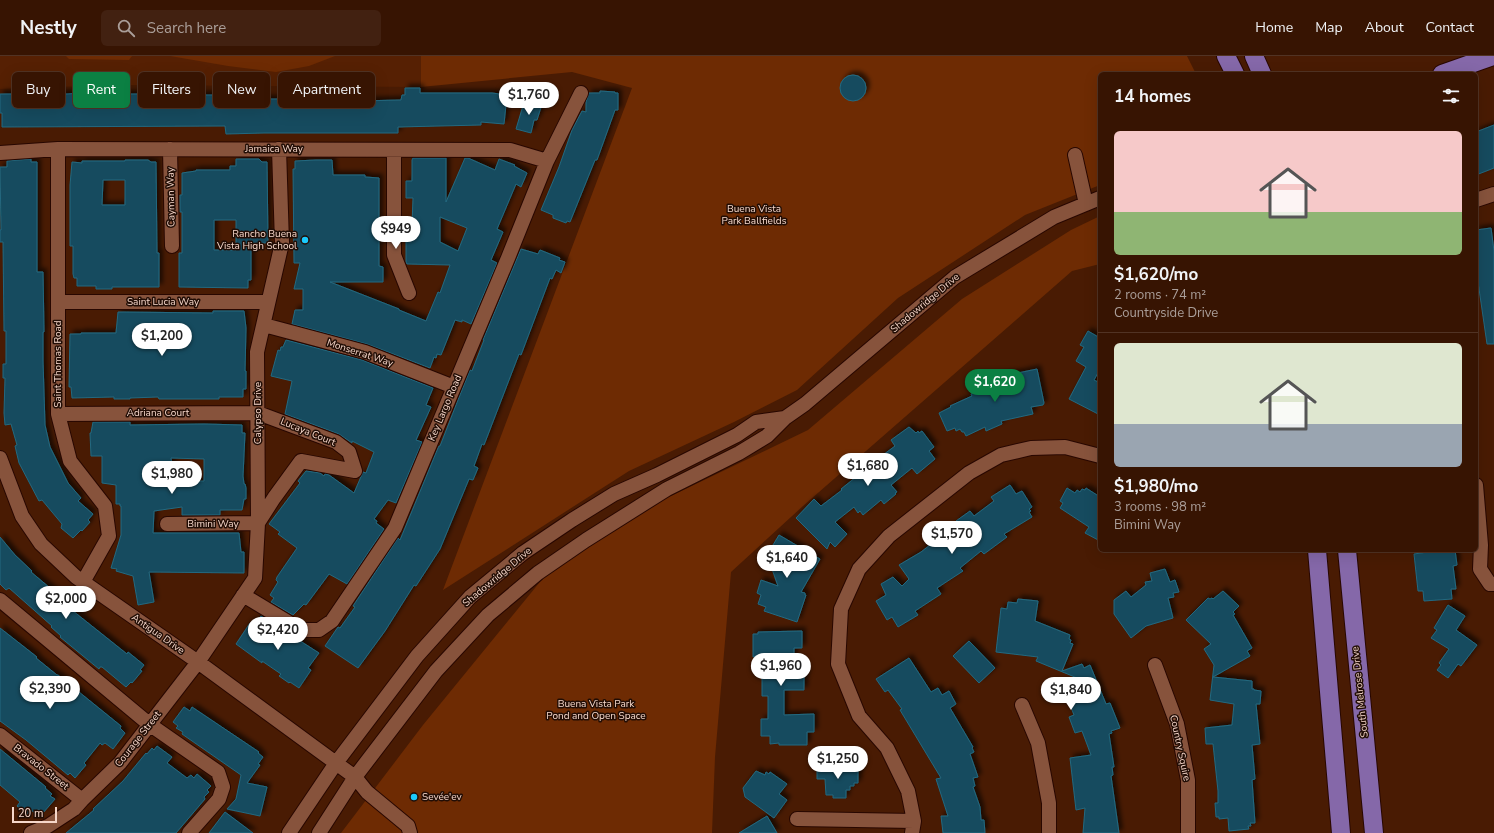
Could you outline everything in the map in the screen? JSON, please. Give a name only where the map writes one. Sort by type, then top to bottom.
[{"type":"main road","points":[[1226,56],[1234,72]]},
{"type":"main road","points":[[1254,56],[1261,72]]},
{"type":"main road","points":[[1448,72],[1492,56]]},
{"type":"main road","points":[[1317,552],[1341,833]]},
{"type":"main road","name":"South Melrose Drive","points":[[1347,552],[1374,833]]},
{"type":"street","name":"Key Largo Road","points":[[243,595],[301,630],[319,630],[332,621],[395,528],[508,258],[547,160],[582,93]]},
{"type":"street","name":"Jamaica Way","points":[[0,153],[58,149],[510,150],[547,160]]},
{"type":"street","name":"Saint Thomas Road","points":[[58,149],[58,414],[70,461],[105,506],[109,536],[83,582]]},
{"type":"street","name":"Cayman Way","points":[[170,149],[172,246]]},
{"type":"street","name":"Calypso Drive","points":[[198,662],[255,578],[258,523],[257,352],[282,243],[279,149]]},
{"type":"street","points":[[394,150],[394,255],[409,293]]},
{"type":"street","points":[[1074,155],[1086,204]]},
{"type":"street","points":[[1478,199],[1494,194]]},
{"type":"street","name":"Shadowridge Drive","points":[[319,833],[355,777],[436,672],[488,616],[538,573],[586,540],[667,489],[739,453],[767,436],[784,418],[810,400],[954,277],[1054,217],[1098,199]]},
{"type":"street","name":"Saint Lucia Way","points":[[58,302],[268,302]]},
{"type":"street","name":"Monserrat Way","points":[[264,325],[365,352],[454,387]]},
{"type":"street","name":"Adriana Court","points":[[58,414],[258,413]]},
{"type":"street","name":"Lucaya Court","points":[[258,413],[336,442],[349,452],[355,471],[301,461],[258,523]]},
{"type":"street","name":"Shadowridge Drive","points":[[289,833],[336,763],[417,656],[470,597],[523,553],[614,494],[657,475],[736,435],[756,422],[784,418]]},
{"type":"street","points":[[797,819],[913,827],[908,791],[887,748],[859,716],[838,664],[841,609],[859,569],[889,536],[970,473],[1001,455],[1031,448],[1065,447],[1098,455]]},
{"type":"street","name":"Antigua Drive","points":[[0,458],[22,516],[41,544],[76,577],[198,662],[355,777],[367,792],[408,826],[410,833]]},
{"type":"street","points":[[1478,509],[1481,545],[1480,569],[1490,584],[1494,584]]},
{"type":"street","name":"Bimini Way","points":[[167,524],[258,523]]},
{"type":"street","points":[[0,600],[149,724],[218,772],[223,787],[219,799],[188,833]]},
{"type":"street","name":"Courage Street","points":[[31,833],[48,826],[74,810],[82,800],[120,763],[198,662]]},
{"type":"street","name":"Country Squire","points":[[1155,665],[1177,724],[1180,738],[1188,780],[1188,833]]},
{"type":"street","points":[[1022,705],[1038,743],[1049,803],[1049,833]]},
{"type":"street","name":"Bravado Street","points":[[0,735],[82,800]]},
{"type":"shaded area","points":[[0,56],[421,56],[421,87],[375,87],[375,72],[278,72],[278,86],[270,86],[270,72],[213,72],[213,86],[205,86],[205,72],[138,72],[138,85],[130,85],[130,72],[73,72],[73,87],[65,87],[65,72],[12,72],[12,89],[0,89]]},
{"type":"green space","points":[[66,56],[132,56],[129,60],[69,59]]},
{"type":"green space","points":[[170,56],[335,56],[309,66],[276,72],[228,66]]},
{"type":"green space","name":"Buena Vista Park Ballfields","points":[[421,56],[1187,56],[1195,72],[1098,72],[1098,186],[1025,215],[898,298],[797,390],[734,422],[629,471],[443,590],[632,88],[572,72],[421,87]]},
{"type":"green space","name":"Buena Vista Park Pond and Open Space","points":[[1098,217],[1098,264],[1072,271],[803,506],[731,572],[715,757],[712,833],[341,833],[423,725],[571,544],[808,430],[962,299],[1071,230]]},
{"type":"building","points":[[853,75],[862,79],[866,88],[862,97],[853,101],[844,97],[840,88],[844,79]]},
{"type":"building","points":[[405,88],[420,88],[420,93],[492,93],[507,95],[504,124],[481,122],[481,125],[398,127],[398,133],[226,134],[225,126],[2,127],[2,113],[0,113],[0,94],[12,94],[12,108],[65,108],[65,94],[73,94],[73,108],[130,108],[130,94],[138,94],[138,108],[205,108],[205,95],[213,95],[213,108],[270,108],[270,99],[278,99],[278,108],[375,108],[375,101],[401,100],[402,95],[405,95]]},
{"type":"building","points":[[600,91],[618,93],[618,110],[615,110],[597,160],[595,160],[570,222],[567,221],[566,223],[553,218],[553,215],[541,210],[559,167],[572,130],[582,111],[586,112],[586,102],[589,93],[600,93]]},
{"type":"building","points":[[525,99],[542,104],[537,120],[534,120],[531,133],[516,129]]},
{"type":"building","points":[[1494,125],[1494,168],[1478,174],[1478,131]]},
{"type":"building","points":[[413,158],[446,158],[446,202],[465,158],[495,170],[499,159],[515,165],[514,166],[527,173],[521,187],[516,184],[497,229],[503,232],[491,260],[497,263],[471,324],[462,320],[462,322],[455,320],[441,355],[437,354],[436,358],[434,357],[430,368],[367,344],[292,324],[295,310],[303,310],[303,289],[294,289],[300,263],[294,263],[293,169],[295,169],[295,161],[316,160],[332,160],[333,175],[365,175],[365,177],[379,178],[379,266],[383,267],[383,282],[330,282],[426,321],[438,292],[440,293],[450,265],[407,264],[406,262],[406,227],[407,225],[412,225],[413,198],[406,198],[406,181],[412,181]],"holes":[[[440,217],[467,228],[458,251],[440,242]]]},
{"type":"building","points":[[31,159],[31,162],[37,162],[37,272],[43,272],[45,425],[50,447],[68,483],[81,498],[78,501],[93,514],[88,520],[90,522],[73,538],[61,528],[62,524],[42,500],[39,501],[19,463],[15,446],[17,445],[11,424],[5,425],[5,378],[3,378],[3,364],[6,364],[6,331],[4,331],[3,242],[0,242],[0,167],[7,167],[7,161]]},
{"type":"building","points":[[236,159],[259,159],[262,162],[267,162],[268,243],[254,243],[254,246],[251,246],[251,280],[248,280],[248,288],[179,287],[179,253],[182,253],[182,212],[180,212],[180,195],[182,195],[182,173],[196,170],[230,170],[230,166],[236,166]],"holes":[[[214,220],[236,220],[236,250],[214,250]]]},
{"type":"building","points":[[148,160],[151,162],[156,162],[159,287],[112,287],[112,289],[96,289],[96,286],[77,286],[77,278],[74,278],[73,274],[73,246],[70,246],[70,185],[72,162]],"holes":[[[103,180],[125,180],[125,205],[102,205]]]},
{"type":"building","points":[[1491,228],[1494,251],[1494,344],[1487,344],[1478,282],[1478,230]]},
{"type":"building","points":[[521,249],[538,254],[540,250],[560,258],[559,260],[565,262],[561,273],[556,270],[552,279],[550,278],[521,355],[519,354],[484,445],[482,444],[474,466],[478,468],[473,480],[469,479],[440,549],[416,586],[414,585],[385,631],[358,668],[325,646],[338,627],[340,628],[355,607],[353,606],[398,538],[400,540],[470,370],[472,371],[483,340]]},
{"type":"building","points":[[213,311],[244,311],[246,328],[246,389],[243,389],[243,397],[219,397],[219,399],[159,399],[158,397],[130,399],[114,399],[114,397],[72,398],[71,387],[69,387],[70,334],[116,333],[118,312],[213,313]]},
{"type":"building","points":[[1088,331],[1098,337],[1098,373],[1094,380],[1098,382],[1098,414],[1069,399],[1086,367],[1076,361],[1084,347],[1080,345]]},
{"type":"building","points":[[286,340],[362,360],[433,388],[426,405],[431,407],[416,440],[422,442],[396,503],[388,500],[374,519],[377,521],[376,523],[384,529],[347,584],[329,574],[306,605],[304,604],[293,615],[271,602],[274,598],[270,595],[278,582],[276,580],[277,577],[297,548],[278,534],[280,532],[269,524],[300,483],[298,481],[306,471],[320,473],[324,476],[325,474],[329,475],[354,493],[363,472],[366,473],[374,452],[352,441],[352,443],[339,434],[285,414],[292,381],[271,376],[278,350],[280,351]]},
{"type":"building","points":[[1037,369],[1044,403],[1043,405],[1031,407],[1033,414],[1001,421],[1002,424],[986,431],[985,427],[966,436],[960,429],[956,431],[955,428],[947,431],[939,413],[972,396],[971,394],[978,391],[975,383],[988,378]]},
{"type":"building","points":[[93,422],[130,422],[130,425],[242,425],[242,433],[245,433],[243,476],[246,488],[246,499],[244,499],[242,510],[220,510],[220,515],[182,515],[182,507],[154,511],[153,533],[239,533],[241,552],[244,552],[244,573],[149,572],[154,602],[138,605],[133,576],[111,568],[121,535],[121,506],[120,504],[116,504],[116,485],[102,483],[102,456],[91,456],[91,433]],"holes":[[[171,458],[204,459],[204,481],[174,482]]]},
{"type":"building","points":[[909,427],[916,433],[918,431],[919,433],[922,431],[934,447],[929,451],[935,459],[917,474],[912,468],[891,485],[897,492],[884,504],[881,500],[863,515],[860,511],[858,513],[854,507],[835,522],[847,534],[835,547],[830,542],[827,549],[796,518],[814,499],[821,506],[842,490],[841,489],[861,473],[858,469],[869,461],[871,464],[895,446],[891,440]]},
{"type":"building","points":[[1010,485],[1016,494],[1022,491],[1032,507],[1029,509],[1031,511],[1029,512],[1032,517],[1004,534],[1007,537],[984,554],[981,551],[960,568],[963,571],[937,588],[941,594],[915,611],[918,615],[898,627],[892,617],[887,620],[876,601],[886,595],[881,584],[893,577],[902,586],[909,579],[899,565],[921,552],[958,523],[956,521],[970,511],[974,516],[994,501],[991,497]]},
{"type":"building","points":[[1067,488],[1075,493],[1077,490],[1080,492],[1082,489],[1085,490],[1086,488],[1098,496],[1098,540],[1085,533],[1089,527],[1060,508],[1063,503],[1060,501]]},
{"type":"building","points":[[779,535],[820,559],[801,592],[805,593],[806,595],[797,622],[764,611],[766,607],[758,604],[761,595],[757,593],[761,580],[778,586],[767,555]]},
{"type":"building","points":[[0,537],[15,555],[32,571],[31,572],[56,593],[53,595],[127,654],[128,652],[144,665],[140,670],[142,671],[132,683],[131,682],[126,687],[102,667],[99,669],[60,637],[61,636],[51,627],[52,626],[9,588],[6,590],[0,584]]},
{"type":"building","points":[[1428,552],[1455,552],[1457,565],[1453,566],[1456,589],[1451,589],[1452,599],[1424,601],[1423,591],[1418,591],[1414,554]]},
{"type":"building","points":[[1165,569],[1170,582],[1175,580],[1179,592],[1173,593],[1174,597],[1168,598],[1173,618],[1146,626],[1131,638],[1114,614],[1114,600],[1126,591],[1131,597],[1146,585],[1145,582],[1152,581],[1150,573]]},
{"type":"building","points":[[1223,591],[1239,606],[1233,612],[1235,614],[1233,615],[1252,648],[1247,651],[1250,656],[1213,677],[1252,681],[1252,689],[1261,691],[1260,704],[1256,704],[1260,744],[1252,745],[1255,779],[1252,780],[1255,823],[1250,823],[1251,826],[1248,826],[1249,829],[1229,831],[1228,818],[1219,819],[1219,817],[1216,817],[1215,803],[1218,803],[1218,791],[1213,744],[1206,744],[1205,728],[1232,725],[1234,704],[1210,700],[1214,665],[1204,649],[1211,644],[1186,620],[1208,598],[1213,599]]},
{"type":"building","points":[[1018,599],[1038,601],[1035,621],[1070,635],[1070,643],[1073,644],[1062,671],[1082,664],[1084,668],[1090,665],[1106,704],[1110,703],[1120,728],[1111,731],[1112,733],[1109,734],[1114,767],[1112,767],[1113,775],[1111,776],[1119,833],[1083,833],[1085,808],[1076,810],[1070,758],[1091,755],[1082,731],[1075,733],[1069,717],[1074,715],[1063,687],[1082,680],[1036,661],[1038,657],[996,652],[1001,608],[1007,609],[1008,602],[1017,603]]},
{"type":"building","points":[[1448,605],[1465,616],[1456,630],[1477,645],[1461,666],[1458,664],[1448,678],[1437,670],[1441,665],[1439,663],[1449,649],[1431,638],[1437,630],[1434,628]]},
{"type":"building","points":[[261,616],[319,653],[308,668],[311,670],[299,688],[290,682],[289,683],[279,676],[281,674],[262,661],[262,663],[236,644],[250,623],[252,624],[254,621],[256,622]]},
{"type":"building","points":[[0,628],[121,726],[120,728],[125,733],[113,749],[105,743],[102,745],[100,743],[84,763],[86,765],[75,778],[70,773],[68,775],[26,740],[0,721]]},
{"type":"building","points":[[802,631],[802,648],[794,648],[794,672],[804,672],[804,690],[784,690],[784,715],[814,714],[814,732],[807,732],[807,745],[779,745],[779,743],[770,744],[770,736],[761,736],[761,719],[768,719],[768,696],[762,696],[762,659],[753,657],[753,634],[758,634],[758,632]]},
{"type":"building","points":[[969,641],[995,668],[979,683],[953,656]]},
{"type":"building","points":[[909,658],[931,692],[938,688],[942,695],[949,691],[956,704],[950,708],[973,747],[974,752],[970,754],[978,777],[973,778],[975,786],[973,787],[980,807],[981,820],[984,820],[985,833],[943,833],[941,816],[948,816],[936,779],[941,778],[900,710],[902,709],[888,690],[885,692],[876,679]]},
{"type":"building","points":[[184,707],[190,711],[192,707],[259,752],[258,753],[263,757],[258,764],[260,765],[247,783],[267,787],[260,816],[227,809],[236,799],[241,775],[182,734],[183,732],[176,728],[178,726],[173,722]]},
{"type":"building","points":[[157,746],[172,757],[167,763],[187,778],[191,775],[194,778],[197,774],[211,786],[207,790],[209,792],[204,797],[205,799],[176,833],[66,833],[94,810],[93,809],[123,781],[146,753],[147,754],[152,748],[154,750]]},
{"type":"building","points":[[0,749],[46,787],[45,788],[52,794],[50,796],[55,799],[43,813],[38,809],[35,813],[31,810],[27,814],[17,806],[20,802],[0,785]]},
{"type":"building","points":[[817,768],[858,768],[858,783],[854,783],[854,786],[850,786],[850,790],[846,790],[846,798],[833,798],[833,795],[826,795],[825,779],[817,779]]},
{"type":"building","points":[[756,771],[765,775],[766,772],[769,774],[770,772],[787,784],[779,794],[787,800],[774,818],[745,797],[743,788]]},
{"type":"building","points":[[225,812],[253,833],[209,833]]},
{"type":"building","points":[[767,816],[777,833],[739,833]]},
{"type":"place","name":"Rancho Buena Vista High School","points":[[305,240]]},
{"type":"place","name":"Sevée'ev","points":[[414,797]]}]
